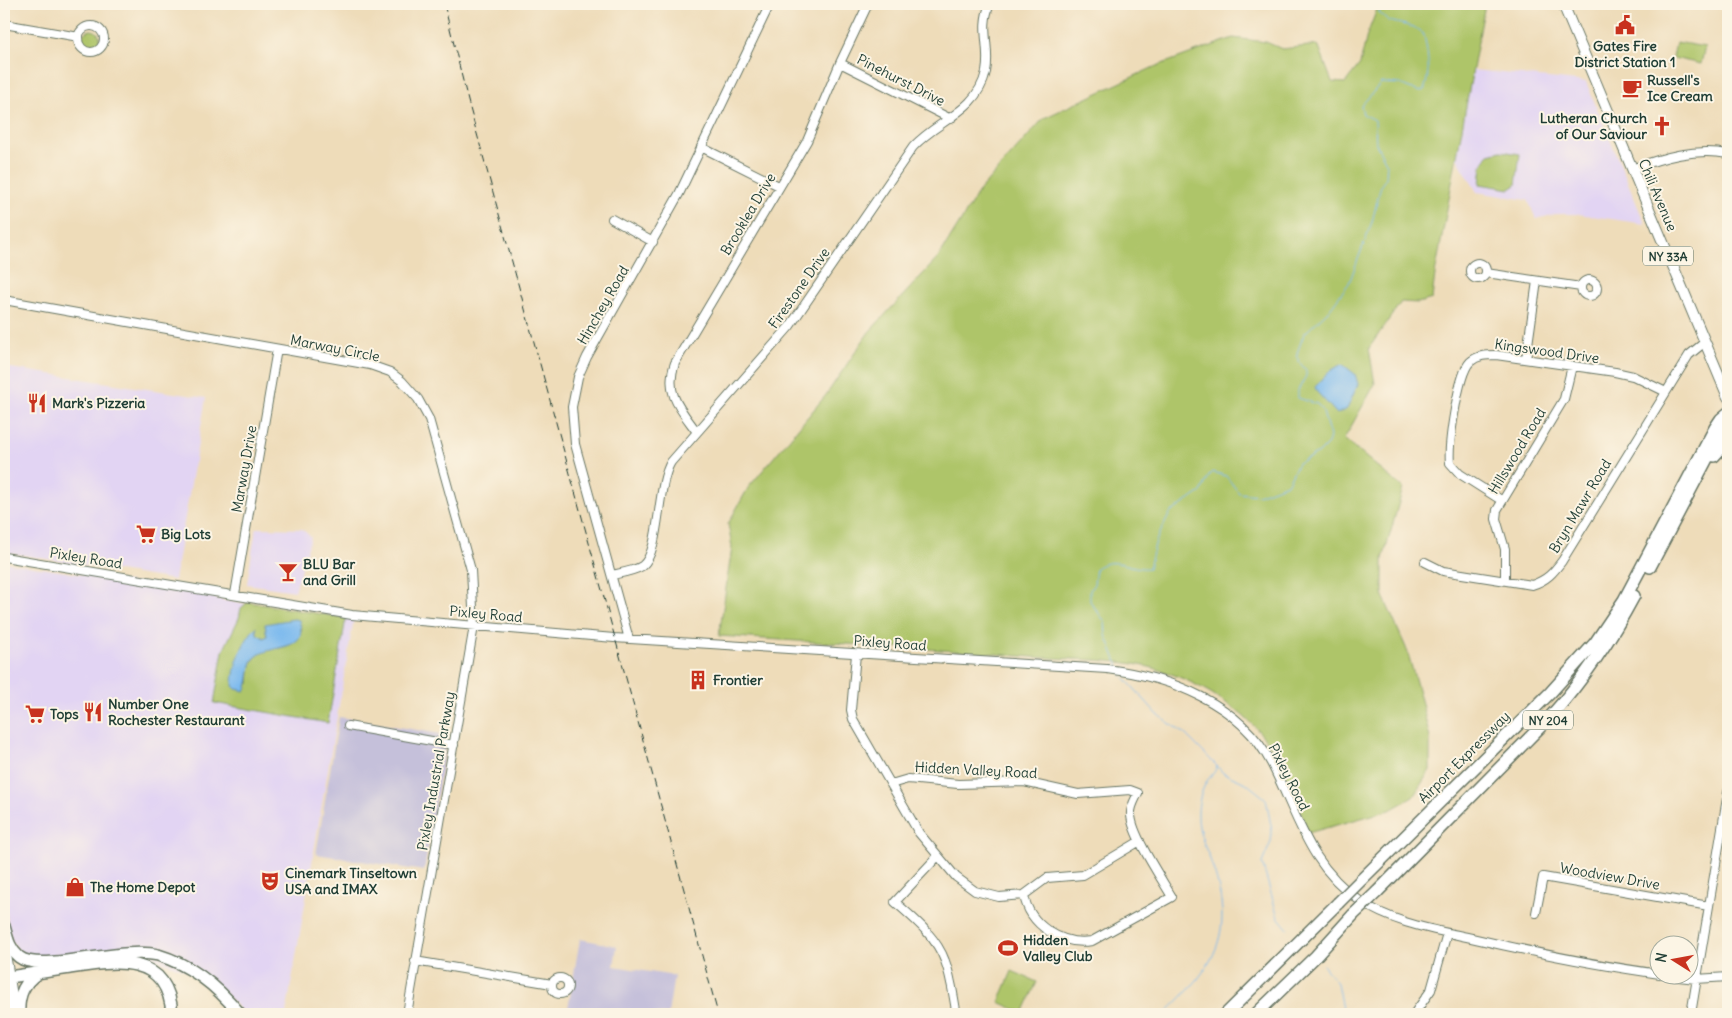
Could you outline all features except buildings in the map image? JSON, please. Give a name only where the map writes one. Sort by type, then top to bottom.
[{"type":"highway","name":"Airport Expressway","points":[[1226,1014],[1550,693],[1595,643],[1624,600],[1715,428],[1728,413]]},
{"type":"highway","name":"NY 204","points":[[1256,1014],[1316,956],[1353,915],[1524,745],[1571,694],[1624,614],[1728,423]]},
{"type":"highway","points":[[1698,477],[1716,452],[1728,444]]},
{"type":"highway","points":[[4,926],[14,952],[29,962],[42,964],[116,953],[156,955],[173,961],[195,972],[216,987],[240,1014]]},
{"type":"highway","points":[[6,976],[39,973],[108,962],[132,963],[150,971],[164,986],[169,995],[172,1014]]},
{"type":"highway","points":[[17,1014],[18,1000],[22,990],[27,982],[39,973]]},
{"type":"main road","name":"Chili Avenue","points":[[1563,4],[1728,398]]},
{"type":"main road","points":[[4,948],[6,976],[17,1014]]},
{"type":"main road","points":[[4,999],[6,1014]]},
{"type":"street","name":"Hinchey Road","points":[[629,639],[576,444],[572,407],[578,377],[587,357],[653,242],[770,4]]},
{"type":"street","name":"Brooklea Drive","points":[[698,432],[677,406],[672,395],[671,374],[680,354],[807,141],[840,63],[868,4]]},
{"type":"street","name":"Firestone Drive","points":[[612,575],[637,568],[649,558],[665,471],[790,326],[913,147],[929,132],[951,119],[975,97],[984,79],[987,64],[984,24],[990,4]]},
{"type":"street","points":[[4,24],[79,37]]},
{"type":"street","name":"Pinehurst Drive","points":[[840,63],[951,119]]},
{"type":"street","points":[[701,147],[779,186]]},
{"type":"street","points":[[1632,169],[1656,160],[1691,153],[1716,152],[1728,154]]},
{"type":"street","points":[[612,219],[653,242]]},
{"type":"street","points":[[1486,273],[1581,287]]},
{"type":"street","points":[[1526,359],[1537,281]]},
{"type":"street","name":"Marway Circle","points":[[4,300],[370,365],[393,375],[418,399],[429,419],[471,570],[474,626]]},
{"type":"street","name":"Bryn Mawr Road","points":[[1425,562],[1443,571],[1532,585],[1544,581],[1553,573],[1689,355],[1705,342]]},
{"type":"street","name":"Marway Drive","points":[[235,594],[277,349]]},
{"type":"street","name":"Kingswood Drive","points":[[1501,500],[1460,474],[1450,463],[1450,444],[1462,376],[1466,366],[1480,356],[1526,359],[1633,376],[1666,392]]},
{"type":"street","name":"Hillswood Road","points":[[1504,580],[1505,549],[1496,519],[1501,500],[1564,399],[1572,366]]},
{"type":"street","name":"Pixley Road","points":[[4,557],[352,615],[629,639],[1118,671],[1169,682],[1189,690],[1223,710],[1239,723],[1263,750],[1306,841],[1327,872],[1340,885],[1375,910],[1411,924],[1534,953],[1650,972]]},
{"type":"street","name":"Pixley Industrial Parkway","points":[[407,1014],[474,626]]},
{"type":"street","points":[[856,654],[851,710],[853,719],[919,833],[962,883],[976,891],[991,896],[1024,895],[1048,878],[1083,875],[1140,841],[1172,897],[1092,941],[1077,942],[1050,932],[1030,914],[1024,895]]},
{"type":"street","points":[[348,726],[454,745]]},
{"type":"street","name":"Hidden Valley Road","points":[[891,784],[908,779],[958,784],[1024,782],[1084,795],[1134,790],[1138,793],[1130,816],[1140,841]]},
{"type":"street","points":[[1700,957],[1728,792]]},
{"type":"street","points":[[938,856],[895,902],[924,930],[938,947],[945,961],[956,1010],[960,1014]]},
{"type":"street","name":"Woodview Drive","points":[[1536,913],[1543,877],[1709,906]]},
{"type":"street","points":[[1414,1014],[1431,990],[1447,932]]},
{"type":"street","points":[[415,960],[552,984]]},
{"type":"street","points":[[1700,979],[1728,977]]},
{"type":"street","points":[[1691,1014],[1695,986]]},
{"type":"shaded area","points":[[1473,70],[1586,82],[1645,224],[1578,214],[1556,214],[1536,219],[1528,200],[1477,192],[1457,158]]},
{"type":"shaded area","points":[[4,367],[206,398],[174,580],[4,552]]},
{"type":"shaded area","points":[[256,528],[302,529],[311,537],[295,591],[247,584]]},
{"type":"shaded area","points":[[4,562],[196,593],[226,601],[354,618],[286,1014],[244,1014],[211,979],[126,949],[41,961],[21,954],[10,938],[4,894]]},
{"type":"shaded area","points":[[339,717],[447,735],[424,871],[316,854]]},
{"type":"shaded area","points":[[580,939],[617,946],[614,966],[674,976],[668,1014],[567,1014]]},
{"type":"green space","points":[[1379,4],[1485,4],[1432,299],[1418,303],[1401,302],[1369,348],[1375,384],[1344,439],[1403,488],[1383,559],[1383,596],[1407,650],[1430,738],[1430,770],[1413,797],[1390,810],[1308,833],[1279,760],[1251,723],[1232,707],[1198,686],[1175,675],[1148,667],[1099,660],[719,636],[732,547],[728,524],[748,488],[826,395],[869,332],[938,258],[980,190],[1044,118],[1154,67],[1233,38],[1266,42],[1282,49],[1318,45],[1332,82],[1345,83],[1360,64],[1367,35]]},
{"type":"green space","points":[[87,30],[95,30],[100,35],[98,46],[87,48],[82,43],[82,35]]},
{"type":"green space","points":[[1676,42],[1705,47],[1701,64],[1673,58]]},
{"type":"green space","points":[[1501,151],[1520,154],[1516,185],[1510,189],[1480,184],[1482,165],[1489,154]]},
{"type":"green space","points":[[248,602],[346,618],[328,723],[214,703],[223,651],[239,618],[241,608]],"holes":[[[265,625],[302,628],[293,643],[265,651],[253,661],[249,684],[239,656],[256,628],[257,634],[264,638],[267,636]]]},
{"type":"green space","points":[[1012,971],[1037,982],[1023,1013],[999,1002]]},
{"type":"water","points":[[1342,364],[1355,374],[1358,384],[1347,409],[1337,414],[1317,392],[1315,387],[1330,371]]},
{"type":"water","points":[[294,619],[299,620],[301,631],[299,638],[293,643],[259,655],[251,664],[245,691],[236,689],[233,686],[233,678],[237,662],[251,633],[256,627],[257,634],[264,638],[267,636],[265,624]]},
{"type":"waterway","points":[[1119,667],[1106,635],[1105,622],[1090,601],[1090,590],[1094,584],[1096,568],[1109,563],[1149,568],[1156,541],[1170,513],[1201,492],[1213,472],[1226,476],[1239,493],[1258,495],[1287,484],[1298,463],[1319,453],[1328,444],[1330,436],[1322,409],[1317,404],[1298,398],[1298,390],[1306,376],[1306,370],[1299,362],[1297,353],[1304,334],[1329,310],[1349,283],[1372,222],[1381,185],[1386,178],[1387,164],[1376,144],[1375,120],[1363,114],[1361,106],[1381,83],[1400,84],[1419,92],[1424,90],[1428,76],[1428,56],[1424,35],[1414,27],[1389,21],[1379,13],[1382,4]]},
{"type":"waterway","points":[[1122,675],[1158,715],[1186,735],[1217,766],[1203,789],[1199,801],[1198,821],[1220,892],[1221,932],[1216,950],[1196,982],[1164,1014]]},
{"type":"waterway","points":[[1217,766],[1223,773],[1246,783],[1266,799],[1272,831],[1271,842],[1262,863],[1278,917],[1288,929]]},
{"type":"waterway","points":[[1323,965],[1337,983],[1343,1014]]},
{"type":"railway","points":[[444,4],[468,101],[718,1014]]},
{"type":"place","name":"Gates Fire District Station 1","points":[[1625,25]]},
{"type":"place","name":"Russell's Ice Cream","points":[[1632,88]]},
{"type":"place","name":"Lutheran Church of Our Saviour","points":[[1662,126]]},
{"type":"place","name":"Mark's Pizzeria","points":[[37,403]]},
{"type":"place","name":"Big Lots","points":[[146,534]]},
{"type":"place","name":"BLU Bar and Grill","points":[[288,572]]},
{"type":"place","name":"Frontier","points":[[698,680]]},
{"type":"place","name":"Number One Rochester Restaurant","points":[[93,712]]},
{"type":"place","name":"Tops","points":[[35,714]]},
{"type":"place","name":"Cinemark Tinseltown USA and IMAX","points":[[270,881]]},
{"type":"place","name":"The Home Depot","points":[[75,887]]},
{"type":"place","name":"Hidden Valley Club","points":[[1008,948]]}]
